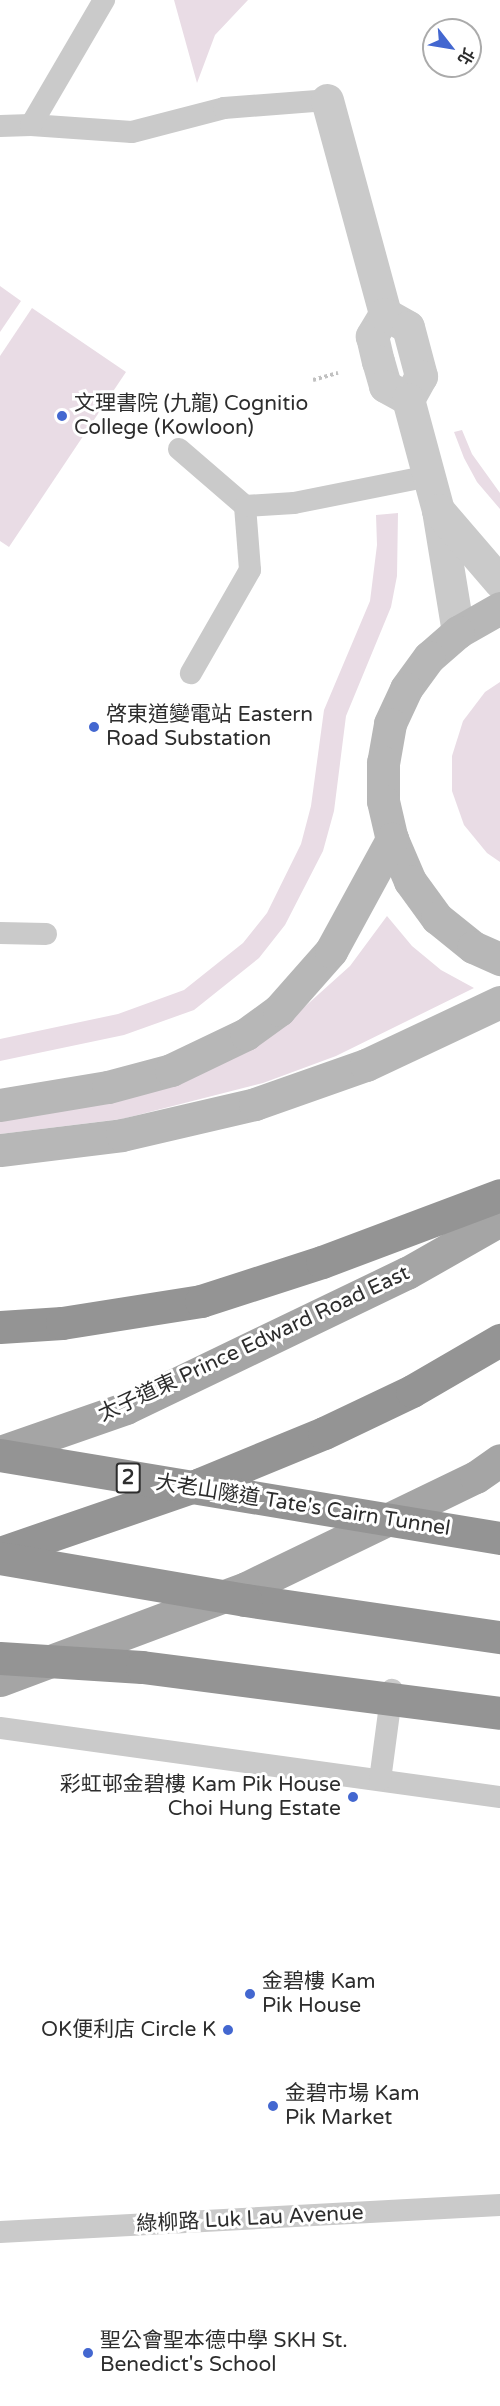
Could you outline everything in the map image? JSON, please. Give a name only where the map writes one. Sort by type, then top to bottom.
[{"type":"highway","points":[[0,1327],[147,1312],[201,1301],[322,1262],[500,1195]]},
{"type":"highway","points":[[0,1556],[200,1484],[324,1433],[412,1391],[500,1340]]},
{"type":"highway","name":"大老山隧道 Tate's Cairn Tunnel","points":[[0,1454],[500,1538]]},
{"type":"highway","points":[[0,1556],[224,1596],[500,1637]]},
{"type":"highway","points":[[0,1658],[142,1667],[500,1713]]},
{"type":"main road","points":[[500,608],[458,632],[429,657],[406,689],[390,724],[383,762],[383,792],[392,839],[410,881],[437,918],[473,947],[500,959]]},
{"type":"main road","points":[[0,1105],[108,1087],[171,1070],[246,1034],[279,1010],[331,951],[392,839]]},
{"type":"main road","points":[[0,1150],[122,1135],[255,1104],[366,1065],[500,1002]]},
{"type":"main road","name":"太子道東 Prince Edward Road East","points":[[0,1454],[126,1408],[407,1273],[500,1220]]},
{"type":"main road","points":[[0,1680],[246,1588],[476,1477],[500,1460]]},
{"type":"street","points":[[327,100],[385,314],[372,336],[378,361],[385,386],[408,399],[438,510],[458,632]]},
{"type":"street","points":[[438,510],[500,582]]},
{"type":"lane","points":[[31,125],[104,0]]},
{"type":"lane","points":[[0,126],[31,125],[132,132],[224,108],[327,100]]},
{"type":"lane","points":[[179,448],[245,506],[250,570],[191,673]]},
{"type":"lane","points":[[245,506],[294,503],[429,476]]},
{"type":"lane","points":[[0,933],[46,934]]},
{"type":"lane","points":[[380,1780],[392,1690]]},
{"type":"lane","points":[[0,1728],[500,1797]]},
{"type":"lane","name":"綠柳路 Luk Lau Avenue","points":[[0,2232],[500,2205]]},
{"type":"shaded area","points":[[174,0],[248,0],[215,35],[197,83]]},
{"type":"shaded area","points":[[0,286],[21,301],[0,332]]},
{"type":"shaded area","name":"文理書院 (九龍) Cognitio College (Kowloon)","points":[[32,308],[126,372],[9,547],[0,541],[0,356]]},
{"type":"shaded area","points":[[462,430],[472,454],[500,493],[500,509],[477,482],[464,458],[454,432]]},
{"type":"shaded area","points":[[398,513],[397,576],[391,607],[346,716],[334,811],[323,851],[285,925],[259,958],[194,1010],[124,1035],[0,1061],[0,1039],[118,1014],[184,990],[243,943],[267,913],[301,844],[311,806],[324,710],[370,601],[377,545],[376,515]]},
{"type":"shaded area","points":[[500,682],[500,862],[487,853],[464,825],[452,791],[452,756],[463,721],[485,692]]},
{"type":"shaded area","points":[[387,916],[412,946],[441,970],[474,988],[336,1056],[263,1083],[122,1119],[0,1134],[0,1120],[112,1101],[280,1029],[350,966]]},
{"type":"place","name":"文理書院 (九龍) Cognitio College (Kowloon)","points":[[62,416]]},
{"type":"place","name":"啓東道變電站 Eastern Road Substation","points":[[94,727]]},
{"type":"place","name":"彩虹邨金碧樓 Kam Pik House Choi Hung Estate","points":[[353,1797]]},
{"type":"place","name":"金碧樓 Kam Pik House","points":[[250,1994]]},
{"type":"place","name":"OK便利店 Circle K","points":[[228,2030]]},
{"type":"place","name":"金碧市場 Kam Pik Market","points":[[273,2106]]},
{"type":"place","name":"聖公會聖本德中學 SKH St. Benedict's School","points":[[88,2353]]}]
